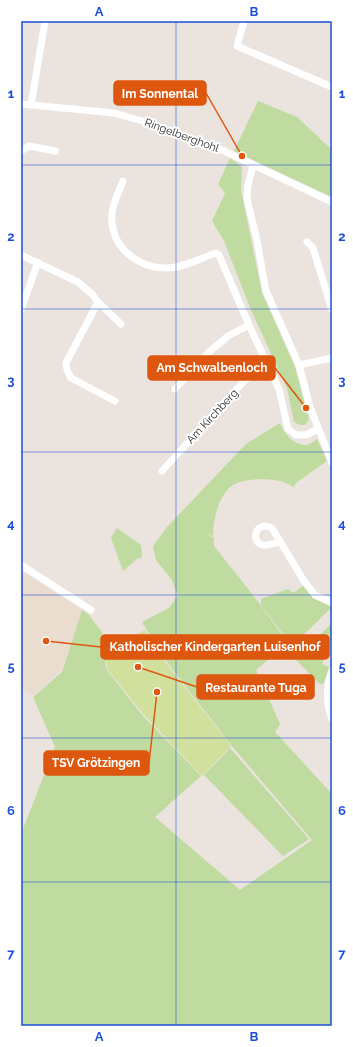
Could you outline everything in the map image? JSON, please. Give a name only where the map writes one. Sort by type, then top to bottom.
[{"type":"street","points":[[31,105],[45,21]]},
{"type":"street","points":[[244,21],[237,46],[332,87]]},
{"type":"street","name":"Ringelberghohl","points":[[21,104],[114,113],[146,122],[220,149],[332,202]]},
{"type":"street","points":[[21,151],[29,146],[55,151]]},
{"type":"street","points":[[253,165],[248,186],[247,199],[257,240],[266,291],[299,365],[310,407],[332,464]]},
{"type":"street","points":[[123,181],[113,210],[112,222],[119,244],[137,261],[157,268],[181,266],[215,253],[219,255],[278,389],[288,429],[296,436],[306,435],[318,429]]},
{"type":"street","points":[[307,242],[313,248],[332,310]]},
{"type":"street","points":[[21,255],[78,282],[121,324]]},
{"type":"street","points":[[21,310],[38,262]]},
{"type":"street","points":[[98,302],[66,363],[67,370],[71,378],[115,401]]},
{"type":"street","points":[[175,389],[210,352],[228,336],[249,325]]},
{"type":"street","points":[[299,365],[332,358]]},
{"type":"street","name":"Am Kirchberg","points":[[162,471],[245,380],[267,366]]},
{"type":"street","points":[[279,542],[315,596],[332,603]]},
{"type":"street","points":[[21,566],[91,610]]},
{"type":"street","points":[[332,671],[328,698],[332,718]]},
{"type":"shaded area","points":[[21,571],[82,610],[61,671],[33,695],[21,690]]},
{"type":"green space","points":[[258,101],[297,117],[330,148],[332,147],[332,197],[234,151]]},
{"type":"green space","points":[[230,158],[242,167],[241,190],[262,293],[295,367],[309,420],[305,425],[300,425],[294,422],[287,388],[251,310],[224,241],[212,221],[225,193],[218,184]]},
{"type":"green space","points":[[280,423],[284,431],[293,441],[297,443],[307,445],[317,439],[327,461],[296,483],[294,487],[282,481],[268,479],[239,482],[233,485],[221,499],[215,517],[213,537],[209,533],[210,536],[214,538],[214,546],[256,599],[288,643],[256,670],[280,724],[275,732],[332,794],[332,1026],[21,1026],[21,834],[55,747],[33,697],[62,672],[82,610],[88,614],[102,632],[106,669],[143,716],[201,776],[155,817],[240,890],[312,840],[231,745],[167,662],[142,622],[169,608],[178,595],[171,579],[156,560],[153,546],[167,527],[246,444]]},
{"type":"green space","points":[[117,528],[141,545],[142,557],[139,559],[138,558],[123,571],[111,538]]},
{"type":"green space","points":[[304,585],[332,607],[292,646],[261,605],[261,599],[288,589],[293,593]]},
{"type":"green space","points":[[332,623],[332,639],[322,664],[329,667],[324,683],[320,684],[295,659]]},
{"type":"green space","points":[[145,630],[166,663],[231,746],[202,776],[144,715],[107,669],[105,651]]},
{"type":"green space","points":[[230,748],[309,839],[283,856],[204,775]]},
{"type":"place","name":"Im Sonnental","points":[[242,156]]},
{"type":"place","name":"Am Schwalbenloch","points":[[306,408]]},
{"type":"place","name":"Katholischer Kindergarten Luisenhof","points":[[46,641]]},
{"type":"place","name":"Restaurante Tuga","points":[[138,667]]},
{"type":"place","name":"TSV Grötzingen","points":[[157,692]]}]
